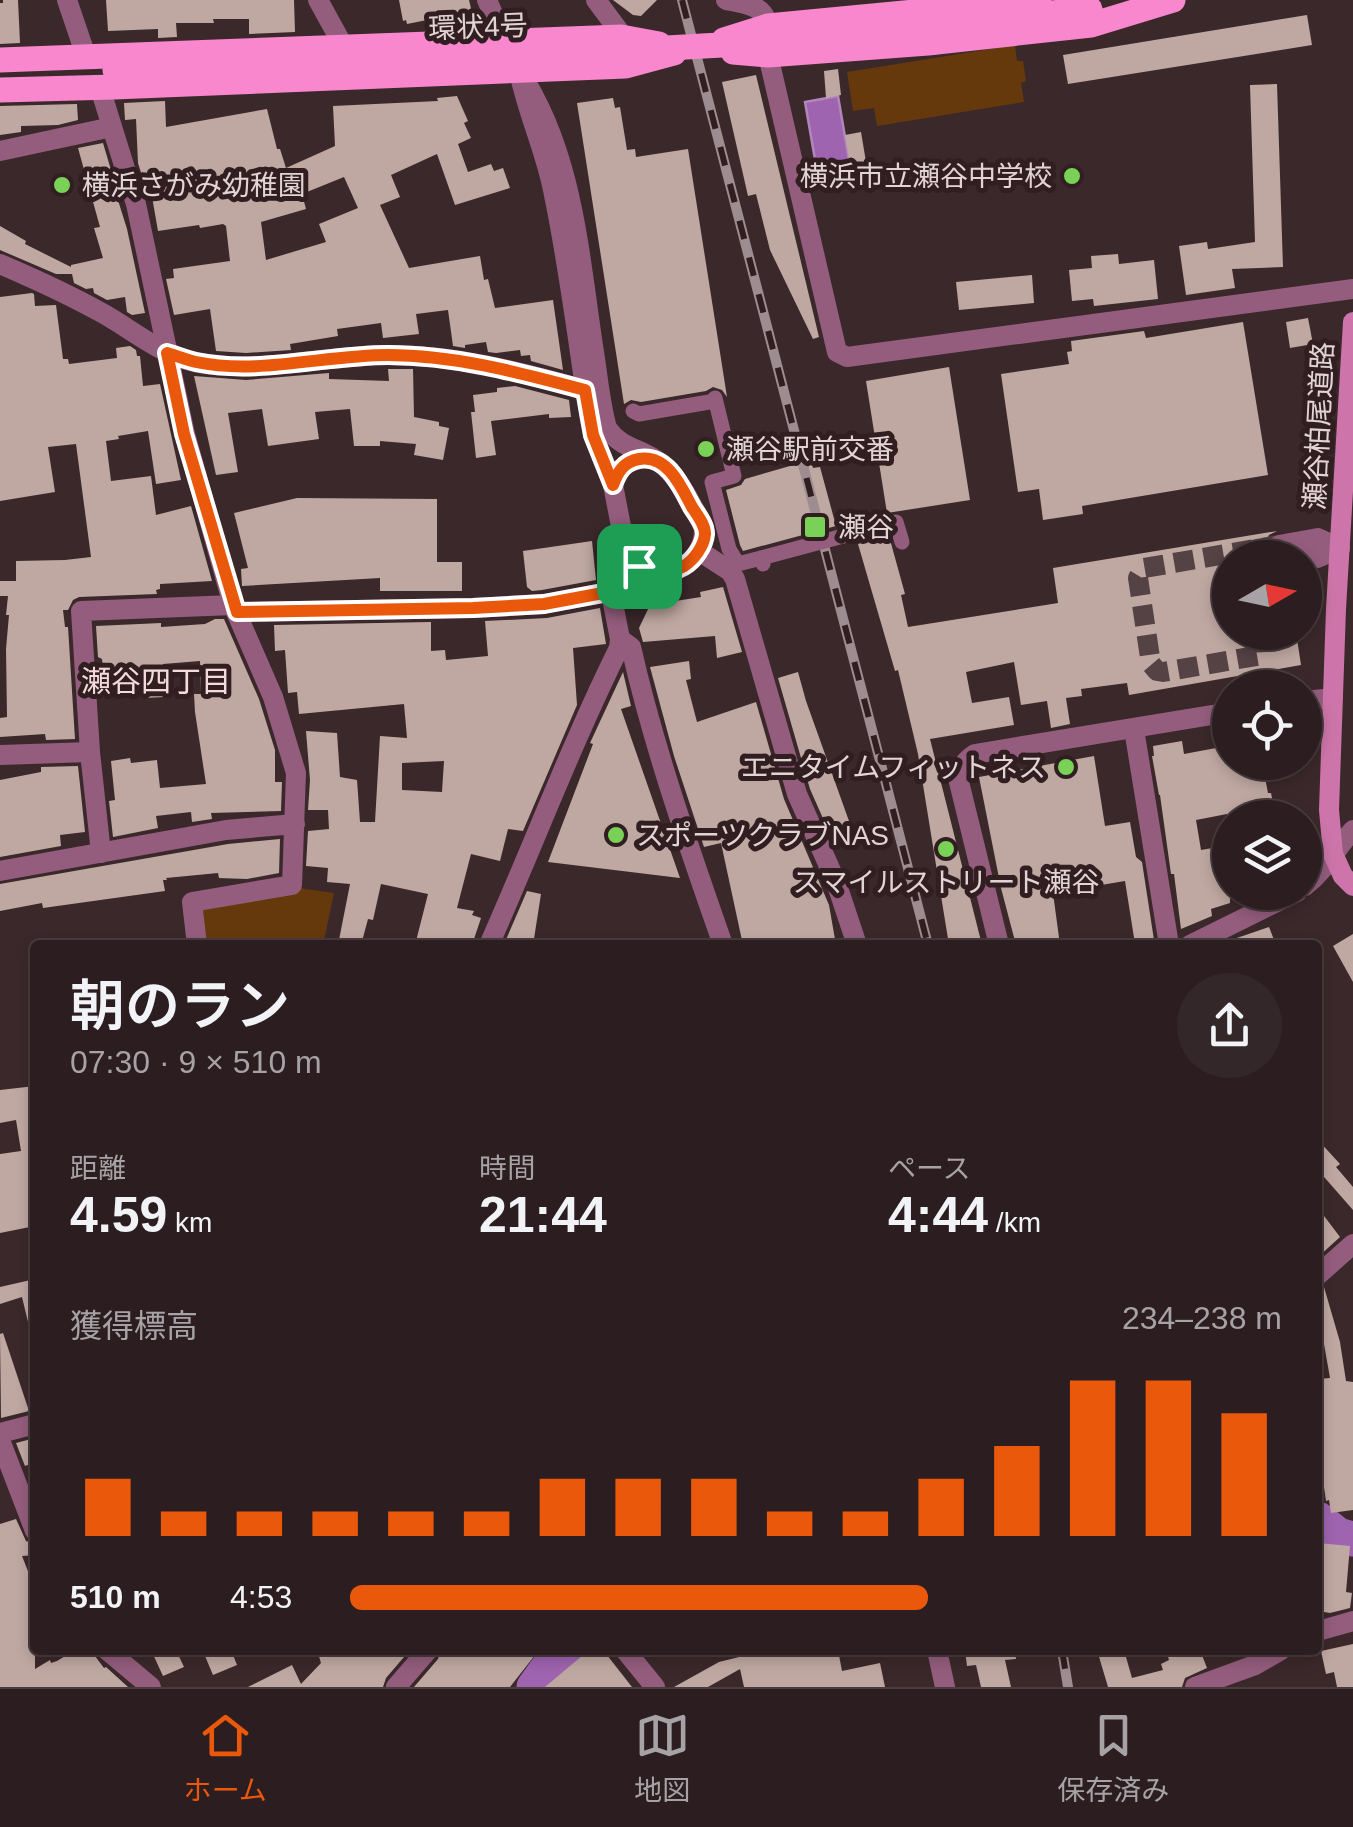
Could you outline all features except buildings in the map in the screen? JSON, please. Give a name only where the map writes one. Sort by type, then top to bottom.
[{"type":"main road","points":[[0,75],[108,79],[381,77],[626,66],[768,26],[1039,0]]},
{"type":"main road","name":"環状4号","points":[[108,79],[775,42],[1090,9],[1141,0]]},
{"type":"main road","points":[[0,60],[621,37],[690,49],[768,56],[1091,25],[1173,0]]},
{"type":"main road","points":[[380,47],[381,77]]},
{"type":"main road","points":[[0,90],[108,79]]},
{"type":"main road","name":"瀬谷柏尾道路","points":[[1353,322],[1329,810],[1333,854],[1343,876],[1353,886]]},
{"type":"street","points":[[68,0],[86,56]]},
{"type":"street","points":[[318,0],[345,48]]},
{"type":"street","points":[[486,0],[519,71],[537,98],[568,187],[608,428],[620,443],[660,462],[677,480],[704,527],[699,550],[682,567],[670,571],[647,570],[626,552],[613,485],[593,435],[554,192],[519,71]]},
{"type":"street","points":[[596,0],[621,37],[626,66]]},
{"type":"street","points":[[726,0],[756,6],[768,26],[768,56],[836,352],[841,356],[1353,289]]},
{"type":"street","points":[[108,79],[112,127],[136,204],[184,434],[235,608],[273,697],[296,774],[292,885],[192,902],[196,940]]},
{"type":"street","points":[[0,151],[112,127]]},
{"type":"street","points":[[0,264],[70,296],[167,353],[196,362],[260,366],[388,355],[439,358],[482,364],[585,390]]},
{"type":"street","points":[[633,412],[715,400],[734,476],[712,482],[738,564],[762,561],[896,522],[902,542]]},
{"type":"street","points":[[613,485],[625,464],[653,458]]},
{"type":"street","points":[[1307,540],[1318,538],[1340,548]]},
{"type":"street","points":[[1322,556],[1340,548]]},
{"type":"street","points":[[699,550],[730,571],[736,580],[797,794],[836,882],[855,940]]},
{"type":"street","points":[[102,853],[90,752],[81,611],[544,604],[611,593],[625,586],[639,566]]},
{"type":"street","points":[[491,940],[618,648],[620,639],[611,593]]},
{"type":"street","points":[[620,639],[632,647],[658,750],[721,940]]},
{"type":"street","points":[[1322,699],[1333,698]]},
{"type":"street","points":[[997,940],[958,778],[961,766],[975,754],[1212,715]]},
{"type":"street","points":[[1134,729],[1168,940]]},
{"type":"street","points":[[0,755],[90,752]]},
{"type":"street","points":[[0,872],[226,830],[296,824]]},
{"type":"street","points":[[1322,870],[1353,830]]},
{"type":"street","points":[[1200,940],[1261,910]]},
{"type":"street","points":[[1322,1272],[1353,1244]]},
{"type":"street","points":[[30,1426],[0,1436],[30,1517]]},
{"type":"street","points":[[1322,1629],[1353,1622]]},
{"type":"street","points":[[113,1655],[151,1687]]},
{"type":"street","points":[[396,1687],[424,1655]]},
{"type":"street","points":[[629,1655],[655,1687]]},
{"type":"street","points":[[939,1655],[945,1687]]},
{"type":"street","points":[[1195,1687],[1265,1656]]},
{"type":"street","points":[[1261,1687],[1265,1656]]},
{"type":"shaded area","points":[[1015,45],[1017,61],[1023,61],[1024,102],[877,126],[874,108],[853,111],[847,72]]},
{"type":"shaded area","points":[[838,96],[850,166],[817,171],[805,102]]},
{"type":"shaded area","points":[[299,888],[334,893],[324,940],[203,940],[198,905]]},
{"type":"waterway","points":[[1322,1522],[1338,1535],[1353,1539]]},
{"type":"waterway","points":[[534,1687],[560,1655]]},
{"type":"tunnel","points":[[1212,556],[1144,568],[1138,578],[1151,664],[1163,672],[1262,655],[1266,650]]},
{"type":"railway","points":[[682,0],[927,940]]},
{"type":"railway","points":[[1063,1655],[1068,1687]]},
{"type":"place","name":"横浜市立瀬谷中学校","points":[[1072,176]]},
{"type":"place","name":"横浜さがみ幼稚園","points":[[62,185]]},
{"type":"place","name":"瀬谷駅前交番","points":[[706,449]]},
{"type":"place","name":"瀬谷","points":[[815,527]]},
{"type":"place","name":"エニタイムフィットネス","points":[[1066,767]]},
{"type":"place","name":"スポーツクラブNAS","points":[[616,835]]},
{"type":"place","name":"スマイルストリート瀬谷","points":[[946,849]]},
{"type":"district","name":"瀬谷四丁目","points":[[156,681]]},
{"type":"route","points":[[167,353],[228,366],[388,355],[439,358],[482,364],[585,390],[593,435],[613,485],[625,464],[653,458],[677,480],[704,527],[703,543],[682,567],[660,572],[639,566],[619,590],[544,604],[237,612],[184,434],[167,353]]}]
